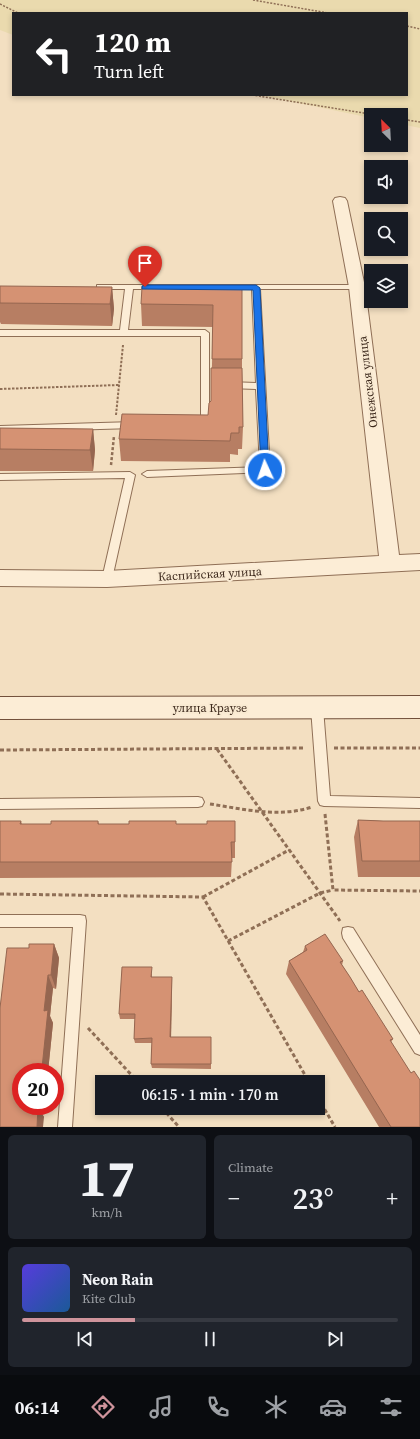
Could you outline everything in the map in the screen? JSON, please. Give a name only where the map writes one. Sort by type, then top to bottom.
[{"type":"main road","name":"улица Краузе","points":[[0,708],[420,707]]},
{"type":"street","name":"Онежская улица","points":[[340,201],[357,287],[390,563]]},
{"type":"street","name":"Каспийская улица","points":[[0,578],[107,579],[420,562]]},
{"type":"lane","points":[[89,287],[357,287]]},
{"type":"lane","points":[[124,333],[129,287]]},
{"type":"lane","points":[[146,474],[265,470],[256,288]]},
{"type":"lane","points":[[0,333],[205,333],[213,385],[205,423],[190,423]]},
{"type":"lane","points":[[213,385],[260,386]]},
{"type":"lane","points":[[0,429],[145,424]]},
{"type":"lane","points":[[0,477],[130,475],[107,579]]},
{"type":"lane","points":[[317,708],[324,801],[420,803]]},
{"type":"lane","points":[[0,804],[198,802]]},
{"type":"lane","points":[[0,921],[80,921],[65,1127]]},
{"type":"lane","points":[[348,933],[420,1048]]},
{"type":"path","points":[[253,0],[322,12]]},
{"type":"path","points":[[0,4],[16,12]]},
{"type":"path","points":[[408,26],[420,29]]},
{"type":"path","points":[[258,96],[364,113]]},
{"type":"path","points":[[408,120],[420,122]]},
{"type":"path","points":[[110,475],[124,333]]},
{"type":"path","points":[[0,389],[119,385]]},
{"type":"path","points":[[0,750],[420,748]]},
{"type":"path","points":[[217,749],[348,933]]},
{"type":"path","points":[[198,802],[262,813],[304,811],[324,801],[333,890]]},
{"type":"path","points":[[0,894],[203,897],[289,850]]},
{"type":"path","points":[[228,941],[320,893],[333,890],[420,891]]},
{"type":"path","points":[[203,897],[305,1075]]},
{"type":"path","points":[[74,1012],[132,1075]]},
{"type":"path","points":[[325,1110],[335,1127]]},
{"type":"path","points":[[168,1115],[179,1127]]},
{"type":"shaded area","points":[[0,0],[420,0],[420,128],[408,125],[408,108],[364,108],[364,117],[265,96],[408,96],[408,12],[12,12],[12,35],[0,30]]},
{"type":"building","points":[[0,286],[112,287],[110,304],[0,303]]},
{"type":"building","points":[[142,287],[242,289],[242,359],[212,359],[213,305],[141,304]]},
{"type":"building","points":[[211,368],[242,368],[243,427],[239,427],[239,433],[231,433],[230,441],[119,439],[122,414],[208,415],[209,403],[211,401]]},
{"type":"building","points":[[0,428],[93,429],[90,450],[0,449]]},
{"type":"building","points":[[358,820],[420,821],[420,861],[362,861]]},
{"type":"building","points":[[0,821],[21,821],[20,824],[51,824],[51,821],[98,821],[98,824],[129,824],[129,821],[176,821],[176,824],[207,824],[207,821],[235,821],[235,842],[231,842],[232,862],[0,862]]},
{"type":"building","points":[[325,934],[343,961],[340,962],[359,992],[362,990],[393,1039],[390,1040],[411,1073],[414,1071],[420,1080],[420,1127],[391,1127],[289,961],[307,950],[305,946]]},
{"type":"building","points":[[29,944],[54,944],[51,975],[48,975],[44,1011],[48,1010],[43,1063],[12,1063],[12,1115],[38,1115],[37,1127],[0,1127],[0,1008],[7,948],[29,948]]},
{"type":"building","points":[[122,967],[152,967],[151,977],[172,977],[170,1037],[211,1037],[211,1064],[151,1064],[152,1038],[134,1039],[135,1014],[119,1014]]},
{"type":"route","points":[[145,287],[256,288],[265,470]]}]
